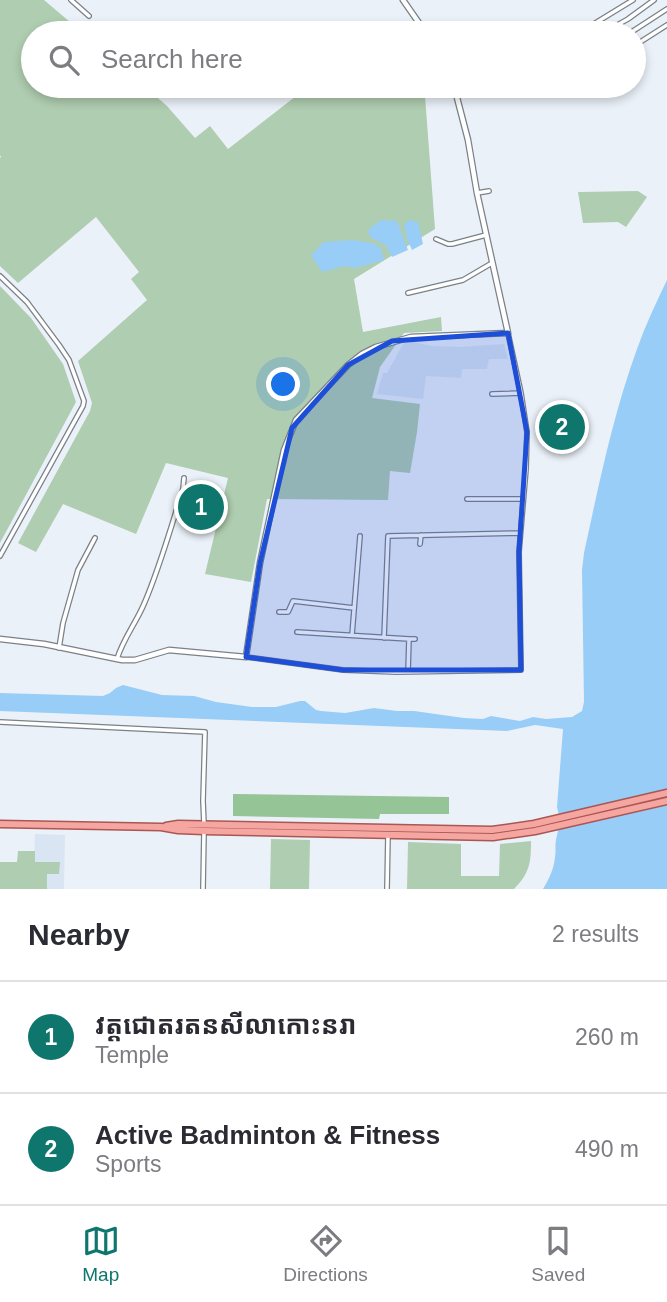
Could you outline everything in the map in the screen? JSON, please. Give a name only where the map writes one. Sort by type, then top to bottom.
[{"type":"main road","points":[[204,828],[493,837],[667,793]]},
{"type":"main road","points":[[0,824],[161,827],[178,830],[527,829],[667,801]]},
{"type":"street","points":[[71,0],[89,16]]},
{"type":"street","points":[[403,0],[418,21]]},
{"type":"street","points":[[599,21],[633,0]]},
{"type":"street","points":[[624,21],[654,0]]},
{"type":"street","points":[[646,23],[667,9]]},
{"type":"street","points":[[646,38],[667,25]]},
{"type":"street","points":[[0,639],[44,644],[117,659],[135,660],[169,650],[324,668],[408,672],[521,670],[519,552],[527,447],[526,421],[458,98]]},
{"type":"street","points":[[477,193],[489,191]]},
{"type":"street","points":[[436,239],[452,244],[486,235]]},
{"type":"street","points":[[408,293],[463,280],[492,262]]},
{"type":"street","points":[[0,276],[27,302],[59,345],[69,360],[84,401],[0,556]]},
{"type":"street","points":[[246,657],[260,562],[284,450],[292,428],[303,412],[348,365],[376,347],[411,337],[508,334]]},
{"type":"street","points":[[492,394],[521,393]]},
{"type":"street","points":[[117,659],[143,606],[183,489],[184,478]]},
{"type":"street","points":[[467,499],[523,499]]},
{"type":"street","points":[[384,638],[388,536],[520,533]]},
{"type":"street","points":[[421,535],[421,544]]},
{"type":"street","points":[[352,635],[360,536]]},
{"type":"street","points":[[60,648],[78,570],[94,538]]},
{"type":"street","points":[[279,612],[290,610],[293,601],[355,608]]},
{"type":"street","points":[[297,632],[412,639],[408,672]]},
{"type":"street","points":[[0,722],[205,732],[203,889]]},
{"type":"street","points":[[387,889],[388,835]]},
{"type":"highlighted area","points":[[508,333],[527,432],[519,552],[521,670],[343,670],[246,657],[260,563],[292,428],[348,365],[392,341]]},
{"type":"shaded area","points":[[408,341],[432,346],[458,347],[504,344],[508,359],[489,359],[487,369],[462,369],[461,378],[426,376],[423,399],[377,394],[383,373],[387,373],[403,344]]},
{"type":"shaded area","points":[[35,834],[65,835],[64,889],[47,889],[47,874],[34,862]]},
{"type":"green space","points":[[0,0],[44,0],[69,21],[21,21],[21,98],[158,98],[195,138],[210,126],[228,149],[294,98],[425,98],[435,229],[354,279],[363,332],[441,317],[442,331],[404,333],[380,367],[372,398],[420,404],[410,473],[390,471],[388,500],[267,499],[251,582],[205,574],[228,478],[166,463],[136,534],[63,504],[36,552],[18,543],[90,411],[92,403],[78,361],[147,300],[131,279],[139,272],[96,217],[18,283],[0,266]]},
{"type":"green space","points":[[638,191],[647,197],[626,227],[618,222],[583,223],[578,192]]},
{"type":"green space","points":[[0,286],[31,318],[63,364],[76,402],[0,543]]},
{"type":"green space","points":[[233,794],[449,797],[449,814],[380,814],[379,819],[233,816]]},
{"type":"green space","points":[[271,839],[310,840],[309,889],[270,889]]},
{"type":"green space","points":[[531,841],[528,867],[514,889],[407,889],[408,842],[461,844],[461,876],[499,876],[500,844]]},
{"type":"green space","points":[[18,851],[35,851],[35,862],[60,862],[59,874],[47,874],[47,889],[0,889],[0,862],[17,862]]},
{"type":"water","points":[[412,219],[418,222],[423,244],[412,250],[404,224]]},
{"type":"water","points":[[381,220],[397,221],[408,250],[392,257],[386,245],[371,238],[368,230]]},
{"type":"water","points":[[352,240],[372,243],[381,248],[384,260],[355,268],[345,266],[322,272],[311,255],[324,242]]},
{"type":"water","points":[[667,280],[667,889],[543,889],[552,870],[559,824],[557,807],[563,729],[535,725],[507,731],[0,711],[0,693],[103,696],[123,685],[162,695],[194,696],[252,707],[276,707],[305,701],[316,710],[345,713],[374,708],[464,718],[483,719],[491,716],[520,721],[533,717],[572,717],[582,711],[584,553],[607,450],[628,374]]},
{"type":"place","name":"Active Badminton & Fitness","points":[[562,427]]},
{"type":"place","name":"វត្តជោតរតនសីលាកោះនរា","points":[[201,507]]}]
